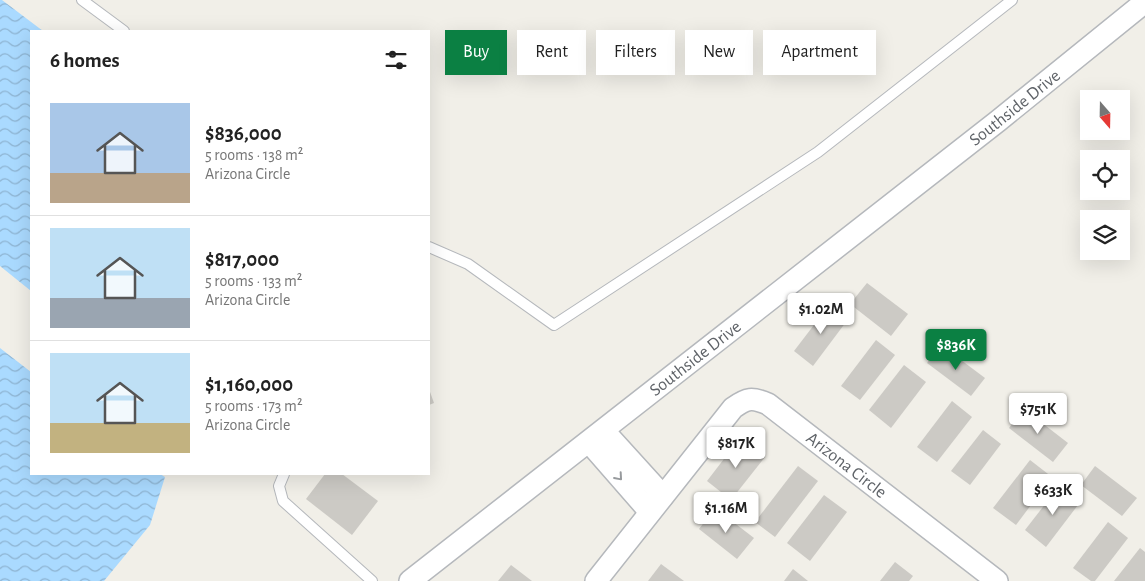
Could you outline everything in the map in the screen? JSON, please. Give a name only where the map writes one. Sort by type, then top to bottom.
[{"type":"street","name":"Southside Drive","points":[[410,581],[998,121],[1145,2]]},
{"type":"street","name":"Arizona Circle","points":[[596,581],[732,408],[743,401],[756,399],[768,404],[997,581]]},
{"type":"street","points":[[596,436],[656,504]]},
{"type":"lane","points":[[82,0],[123,30]]},
{"type":"lane","points":[[430,247],[468,264],[554,325],[818,152],[1012,0]]},
{"type":"lane","points":[[284,475],[279,486],[283,501],[372,581]]},
{"type":"water","points":[[0,0],[2,0],[42,30],[30,30],[30,290],[0,266]]},
{"type":"water","points":[[0,348],[30,371],[30,475],[162,475],[165,477],[150,525],[104,581],[0,581]]},
{"type":"building","points":[[867,283],[908,314],[891,336],[850,304]]},
{"type":"building","points":[[830,304],[849,318],[813,366],[794,351]]},
{"type":"building","points":[[876,340],[895,355],[860,400],[841,386]]},
{"type":"building","points":[[941,345],[985,378],[971,396],[927,363]]},
{"type":"building","points":[[904,365],[926,382],[891,428],[869,410]]},
{"type":"building","points":[[430,392],[434,403],[430,405]]},
{"type":"building","points":[[952,401],[972,417],[937,462],[917,447]]},
{"type":"building","points":[[1024,409],[1068,443],[1053,462],[1009,428]]},
{"type":"building","points":[[983,430],[1001,444],[970,485],[951,471]]},
{"type":"building","points":[[740,438],[765,457],[731,500],[707,481]]},
{"type":"building","points":[[1030,460],[1052,477],[1016,525],[993,508]]},
{"type":"building","points":[[798,466],[818,481],[775,537],[755,522]]},
{"type":"building","points":[[1095,466],[1137,498],[1122,516],[1081,485]]},
{"type":"building","points":[[324,475],[343,475],[378,501],[352,535],[306,499]]},
{"type":"building","points":[[1060,485],[1081,501],[1046,547],[1025,530]]},
{"type":"building","points":[[824,495],[847,512],[810,561],[787,543]]},
{"type":"building","points":[[715,508],[754,538],[737,559],[699,529]]},
{"type":"building","points":[[1108,522],[1128,538],[1095,581],[1091,581],[1073,568]]},
{"type":"building","points":[[1140,548],[1145,552],[1145,581],[1114,581]]},
{"type":"building","points":[[895,562],[913,576],[909,581],[880,581]]},
{"type":"building","points":[[661,564],[684,581],[648,581]]},
{"type":"building","points":[[511,565],[532,581],[498,581]]},
{"type":"building","points":[[793,569],[808,581],[784,581]]}]
